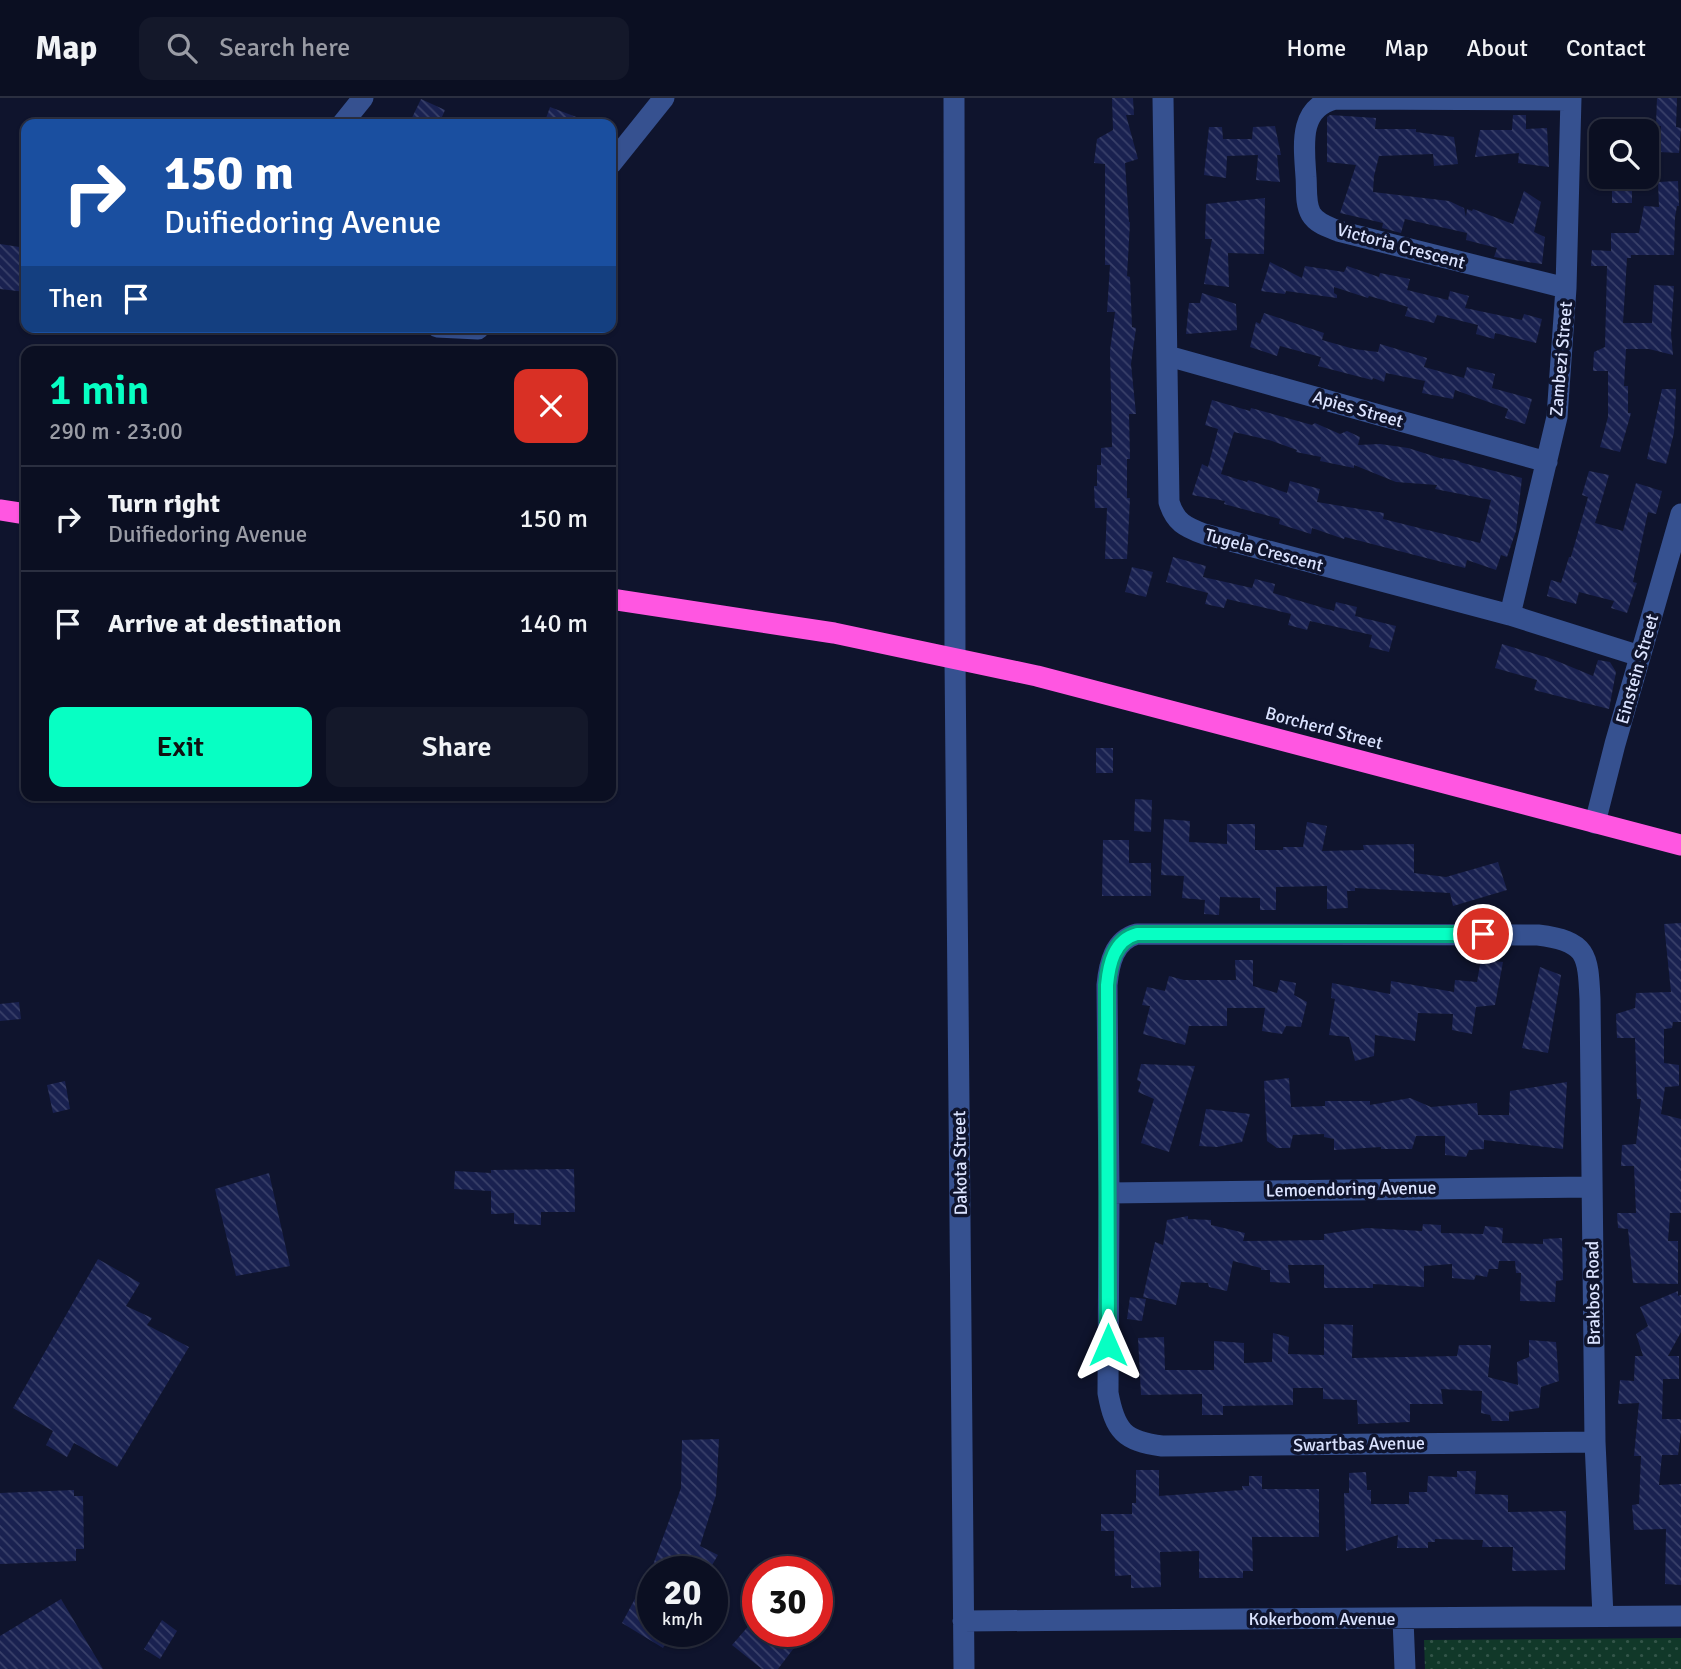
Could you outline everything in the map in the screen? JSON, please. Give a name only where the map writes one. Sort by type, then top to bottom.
[{"type":"highway","points":[[0,510],[21,513]]},
{"type":"highway","name":"Borcherd Street","points":[[616,600],[834,632],[955,658],[1248,731],[1681,845]]},
{"type":"street","points":[[346,119],[363,98]]},
{"type":"street","points":[[616,158],[664,98]]},
{"type":"street","name":"Dakota Street","points":[[954,98],[955,658],[964,1669]]},
{"type":"street","name":"Tugela Crescent","points":[[1163,98],[1169,502],[1172,512],[1181,524],[1204,534],[1510,615],[1640,656]]},
{"type":"street","name":"Victoria Crescent","points":[[1566,288],[1434,256],[1324,225],[1312,216],[1308,206],[1304,145],[1311,114],[1319,104],[1335,99],[1571,99]]},
{"type":"street","name":"Zambezi Street","points":[[1510,615],[1557,417],[1566,288],[1571,99]]},
{"type":"street","name":"Apies Street","points":[[1168,356],[1547,462]]},
{"type":"street","name":"Einstein Street","points":[[1595,823],[1640,656],[1674,563],[1681,514]]},
{"type":"street","name":"Brakbos Road","points":[[1109,1193],[1107,985],[1111,960],[1123,940],[1137,934],[1538,935],[1559,937],[1572,942],[1579,948],[1589,970],[1595,1441],[1604,1616]]},
{"type":"street","name":"Lemoendoring Avenue","points":[[1109,1193],[1592,1187]]},
{"type":"street","name":"Swartbas Avenue","points":[[1109,1193],[1108,1393],[1111,1411],[1125,1435],[1140,1443],[1162,1446],[1595,1441]]},
{"type":"street","name":"Kokerboom Avenue","points":[[964,1621],[1681,1616]]},
{"type":"street","points":[[1404,1619],[1405,1669]]},
{"type":"green space","points":[[1681,1638],[1681,1669],[1425,1669],[1424,1640]]},
{"type":"building","points":[[1112,98],[1133,98],[1134,115],[1126,115],[1138,159],[1125,163],[1130,222],[1127,276],[1130,277],[1132,327],[1136,328],[1131,364],[1136,414],[1129,414],[1130,459],[1127,459],[1127,498],[1130,498],[1127,559],[1105,559],[1107,508],[1095,508],[1094,486],[1097,486],[1097,465],[1101,465],[1101,448],[1112,447],[1110,351],[1115,312],[1107,312],[1110,265],[1105,265],[1105,164],[1094,163],[1097,139],[1113,130]]},
{"type":"building","points":[[1657,98],[1677,98],[1676,127],[1681,128],[1679,153],[1659,152],[1661,126],[1659,119],[1656,119]]},
{"type":"building","points":[[421,99],[445,110],[441,119],[411,119]]},
{"type":"building","points":[[550,107],[582,119],[546,119]]},
{"type":"building","points":[[1513,115],[1526,115],[1526,129],[1547,128],[1549,167],[1518,163],[1519,153],[1475,157],[1480,130],[1512,130]]},
{"type":"building","points":[[1327,117],[1376,118],[1375,129],[1416,129],[1416,132],[1454,137],[1458,164],[1434,166],[1433,154],[1379,156],[1373,192],[1449,201],[1464,208],[1466,217],[1467,209],[1473,209],[1513,224],[1524,191],[1541,202],[1534,232],[1545,237],[1542,264],[1494,257],[1497,248],[1466,240],[1467,233],[1405,219],[1401,233],[1382,228],[1383,223],[1340,213],[1356,165],[1327,162]]},
{"type":"building","points":[[1275,126],[1281,155],[1277,155],[1280,182],[1256,180],[1258,155],[1227,156],[1226,178],[1204,175],[1209,127],[1222,127],[1223,139],[1252,139],[1253,127]]},
{"type":"building","points":[[1678,181],[1679,206],[1675,217],[1674,255],[1631,255],[1631,258],[1627,258],[1623,323],[1652,323],[1654,285],[1674,286],[1671,334],[1673,355],[1649,349],[1626,349],[1624,386],[1628,386],[1628,413],[1631,413],[1620,452],[1600,447],[1608,417],[1608,371],[1593,371],[1594,352],[1605,347],[1607,266],[1591,266],[1592,250],[1611,251],[1611,233],[1639,233],[1644,206],[1659,207],[1659,182]]},
{"type":"building","points":[[1612,189],[1632,189],[1632,203],[1612,203]]},
{"type":"building","points":[[1265,198],[1264,254],[1228,253],[1229,287],[1204,284],[1212,239],[1205,239],[1206,204]]},
{"type":"building","points":[[0,244],[21,247],[21,291],[0,289]]},
{"type":"building","points":[[1270,262],[1302,278],[1305,266],[1344,272],[1347,266],[1379,277],[1380,273],[1410,279],[1407,290],[1448,300],[1450,291],[1469,296],[1465,308],[1522,320],[1524,314],[1542,319],[1536,343],[1495,333],[1494,339],[1476,334],[1478,325],[1437,315],[1434,323],[1405,316],[1408,307],[1334,287],[1337,298],[1286,291],[1285,294],[1261,291]]},
{"type":"building","points":[[1202,293],[1236,304],[1237,330],[1186,334],[1189,303],[1200,303]]},
{"type":"building","points":[[1264,313],[1324,333],[1322,340],[1354,349],[1378,352],[1380,344],[1427,358],[1424,367],[1464,378],[1467,367],[1495,374],[1492,388],[1532,399],[1525,424],[1505,418],[1508,409],[1455,390],[1453,399],[1422,393],[1425,381],[1386,373],[1384,382],[1373,378],[1372,380],[1318,366],[1321,357],[1280,346],[1277,356],[1250,347],[1256,322],[1260,324]]},
{"type":"building","points":[[1662,389],[1676,389],[1674,433],[1666,464],[1647,459]]},
{"type":"building","points":[[1212,400],[1312,425],[1315,423],[1340,434],[1347,431],[1360,437],[1358,445],[1380,444],[1408,448],[1522,478],[1516,531],[1507,557],[1501,555],[1496,570],[1467,560],[1465,568],[1345,537],[1344,539],[1312,528],[1311,534],[1279,524],[1280,519],[1224,504],[1225,501],[1192,495],[1202,464],[1208,467],[1218,429],[1205,425]],"holes":[[[1234,432],[1297,450],[1296,452],[1321,457],[1320,461],[1354,468],[1354,465],[1396,482],[1437,485],[1435,489],[1491,500],[1480,543],[1383,519],[1384,513],[1317,502],[1320,489],[1290,481],[1287,493],[1221,474]]]},
{"type":"building","points":[[1589,471],[1609,475],[1595,523],[1623,531],[1636,483],[1662,491],[1656,514],[1648,512],[1633,582],[1637,583],[1627,613],[1611,608],[1614,601],[1579,592],[1576,604],[1547,596],[1551,580],[1561,583],[1571,557],[1588,497],[1582,495]]},
{"type":"building","points":[[1173,557],[1206,566],[1203,577],[1252,588],[1255,579],[1275,584],[1273,593],[1334,611],[1336,602],[1357,607],[1355,616],[1396,626],[1389,652],[1369,647],[1372,635],[1310,621],[1307,630],[1288,625],[1291,614],[1227,599],[1224,608],[1205,604],[1208,593],[1166,582]]},
{"type":"building","points":[[1132,567],[1153,572],[1146,597],[1125,592]]},
{"type":"building","points":[[1502,644],[1552,659],[1593,676],[1598,660],[1610,662],[1616,672],[1609,709],[1534,690],[1537,680],[1495,668]]},
{"type":"building","points":[[1096,748],[1113,748],[1113,773],[1096,773]]},
{"type":"building","points":[[1135,799],[1152,800],[1151,832],[1134,831]]},
{"type":"building","points":[[1164,819],[1190,821],[1189,842],[1227,844],[1227,824],[1255,824],[1255,850],[1303,847],[1307,822],[1327,826],[1322,851],[1364,850],[1363,845],[1414,844],[1414,873],[1446,877],[1498,862],[1507,890],[1453,906],[1450,893],[1355,888],[1355,891],[1347,891],[1348,908],[1327,909],[1327,886],[1276,887],[1276,910],[1260,910],[1260,898],[1220,897],[1219,915],[1204,914],[1205,900],[1182,898],[1184,876],[1161,875]]},
{"type":"building","points":[[1103,840],[1129,840],[1129,863],[1151,863],[1151,896],[1102,896]]},
{"type":"building","points":[[1681,923],[1681,1022],[1673,1022],[1672,1028],[1664,1029],[1664,1063],[1679,1065],[1679,1086],[1665,1087],[1661,1114],[1681,1119],[1681,1213],[1670,1213],[1668,1241],[1678,1241],[1678,1284],[1633,1283],[1628,1229],[1618,1228],[1617,1213],[1636,1213],[1634,1166],[1621,1166],[1622,1145],[1636,1144],[1641,1099],[1637,1099],[1635,1038],[1617,1038],[1616,1014],[1635,1008],[1636,993],[1671,992],[1664,924]]},
{"type":"building","points":[[1481,959],[1503,962],[1495,1005],[1476,1007],[1472,1034],[1452,1030],[1453,1014],[1418,1013],[1415,1041],[1375,1035],[1374,1056],[1355,1061],[1349,1037],[1329,1035],[1335,999],[1331,998],[1332,983],[1390,994],[1391,981],[1454,992],[1455,980],[1477,982]]},
{"type":"building","points":[[1235,960],[1253,960],[1253,986],[1277,993],[1280,980],[1296,983],[1294,995],[1307,1002],[1301,1027],[1286,1026],[1282,1034],[1262,1031],[1265,1008],[1227,1008],[1227,1026],[1189,1026],[1185,1045],[1143,1034],[1150,1006],[1142,1005],[1147,987],[1165,991],[1169,976],[1184,980],[1236,980]]},
{"type":"building","points":[[1540,967],[1561,975],[1548,1053],[1522,1048]]},
{"type":"building","points":[[19,1002],[21,1019],[0,1021],[0,1004]]},
{"type":"building","points":[[1141,1064],[1195,1066],[1169,1152],[1141,1143],[1154,1099],[1138,1092],[1141,1082],[1137,1080]]},
{"type":"building","points":[[1289,1078],[1291,1107],[1325,1106],[1325,1101],[1370,1101],[1370,1105],[1410,1098],[1431,1107],[1477,1103],[1478,1115],[1509,1115],[1510,1091],[1567,1082],[1563,1149],[1484,1140],[1484,1149],[1469,1150],[1466,1157],[1445,1155],[1445,1136],[1416,1136],[1412,1149],[1381,1147],[1334,1150],[1334,1139],[1324,1137],[1324,1134],[1293,1135],[1290,1148],[1277,1148],[1267,1141],[1264,1081]]},
{"type":"building","points":[[65,1081],[70,1109],[53,1113],[47,1085]]},
{"type":"building","points":[[1206,1109],[1250,1114],[1242,1142],[1217,1147],[1199,1146]]},
{"type":"building","points":[[574,1169],[575,1212],[541,1212],[541,1225],[514,1224],[514,1213],[491,1214],[491,1191],[454,1189],[455,1171],[491,1173],[491,1170]]},
{"type":"building","points":[[269,1173],[290,1266],[236,1276],[215,1189]]},
{"type":"building","points":[[1188,1216],[1188,1219],[1211,1220],[1211,1225],[1245,1233],[1243,1241],[1324,1240],[1324,1234],[1367,1228],[1422,1231],[1423,1224],[1441,1225],[1441,1233],[1483,1234],[1485,1226],[1503,1228],[1502,1243],[1543,1244],[1543,1239],[1562,1238],[1563,1280],[1556,1281],[1555,1302],[1520,1301],[1521,1273],[1516,1273],[1515,1261],[1499,1261],[1498,1269],[1489,1269],[1487,1277],[1476,1275],[1474,1280],[1452,1278],[1452,1264],[1424,1266],[1424,1287],[1373,1284],[1373,1288],[1324,1288],[1324,1265],[1288,1265],[1290,1283],[1270,1282],[1270,1270],[1261,1270],[1233,1261],[1227,1291],[1209,1287],[1208,1283],[1181,1282],[1176,1305],[1143,1297],[1155,1242],[1163,1245],[1167,1220]]},
{"type":"building","points":[[98,1259],[140,1283],[126,1306],[152,1318],[147,1325],[189,1347],[117,1467],[74,1443],[67,1457],[46,1445],[53,1431],[13,1408]]},
{"type":"building","points":[[1678,1291],[1678,1296],[1681,1295],[1681,1332],[1668,1356],[1679,1356],[1679,1379],[1663,1379],[1662,1419],[1681,1419],[1681,1433],[1678,1455],[1662,1455],[1659,1485],[1681,1484],[1681,1585],[1665,1584],[1666,1529],[1634,1530],[1632,1505],[1639,1504],[1641,1456],[1634,1456],[1639,1403],[1618,1404],[1620,1380],[1634,1381],[1635,1356],[1643,1356],[1636,1334],[1648,1326],[1640,1307]]},
{"type":"building","points":[[1130,1297],[1146,1299],[1142,1321],[1127,1319]]},
{"type":"building","points":[[1324,1324],[1353,1325],[1352,1358],[1457,1356],[1459,1345],[1491,1345],[1488,1377],[1518,1385],[1517,1362],[1529,1357],[1529,1340],[1556,1342],[1559,1381],[1541,1387],[1539,1408],[1509,1412],[1509,1421],[1492,1421],[1490,1415],[1481,1413],[1482,1391],[1441,1389],[1443,1404],[1410,1404],[1410,1422],[1358,1424],[1357,1400],[1323,1399],[1323,1388],[1293,1388],[1293,1405],[1223,1406],[1223,1415],[1202,1415],[1202,1394],[1141,1395],[1138,1338],[1164,1337],[1165,1370],[1214,1370],[1214,1341],[1244,1343],[1244,1363],[1272,1362],[1273,1333],[1289,1337],[1288,1354],[1324,1355]]},
{"type":"building","points":[[719,1439],[716,1495],[700,1546],[717,1556],[656,1556],[681,1488],[682,1440]]},
{"type":"building","points":[[1136,1470],[1159,1470],[1159,1496],[1243,1490],[1242,1486],[1249,1486],[1249,1476],[1262,1476],[1262,1489],[1319,1489],[1319,1537],[1252,1537],[1253,1571],[1243,1571],[1243,1578],[1199,1578],[1199,1551],[1160,1552],[1161,1587],[1131,1588],[1131,1575],[1115,1576],[1114,1531],[1101,1531],[1101,1514],[1132,1514],[1132,1503],[1136,1503]]},
{"type":"building","points":[[1457,1471],[1476,1471],[1475,1494],[1508,1495],[1508,1512],[1566,1511],[1565,1570],[1512,1571],[1513,1547],[1482,1547],[1483,1540],[1435,1539],[1435,1542],[1428,1542],[1428,1548],[1397,1548],[1398,1535],[1346,1551],[1344,1493],[1349,1493],[1349,1473],[1366,1472],[1367,1490],[1371,1490],[1371,1504],[1409,1504],[1409,1492],[1427,1492],[1428,1476],[1457,1477]]},
{"type":"building","points":[[74,1490],[74,1496],[83,1496],[84,1549],[76,1549],[76,1561],[0,1564],[0,1493]]},
{"type":"building","points":[[637,1595],[637,1632],[622,1623]]},
{"type":"building","points":[[61,1599],[103,1669],[0,1669],[0,1636]]},
{"type":"building","points":[[162,1620],[177,1631],[160,1659],[144,1649]]},
{"type":"building","points":[[742,1633],[742,1647],[795,1647],[778,1669],[762,1669],[732,1645]]},
{"type":"route","points":[[1108,1345],[1107,985],[1111,960],[1123,940],[1137,934],[1483,934]]}]
